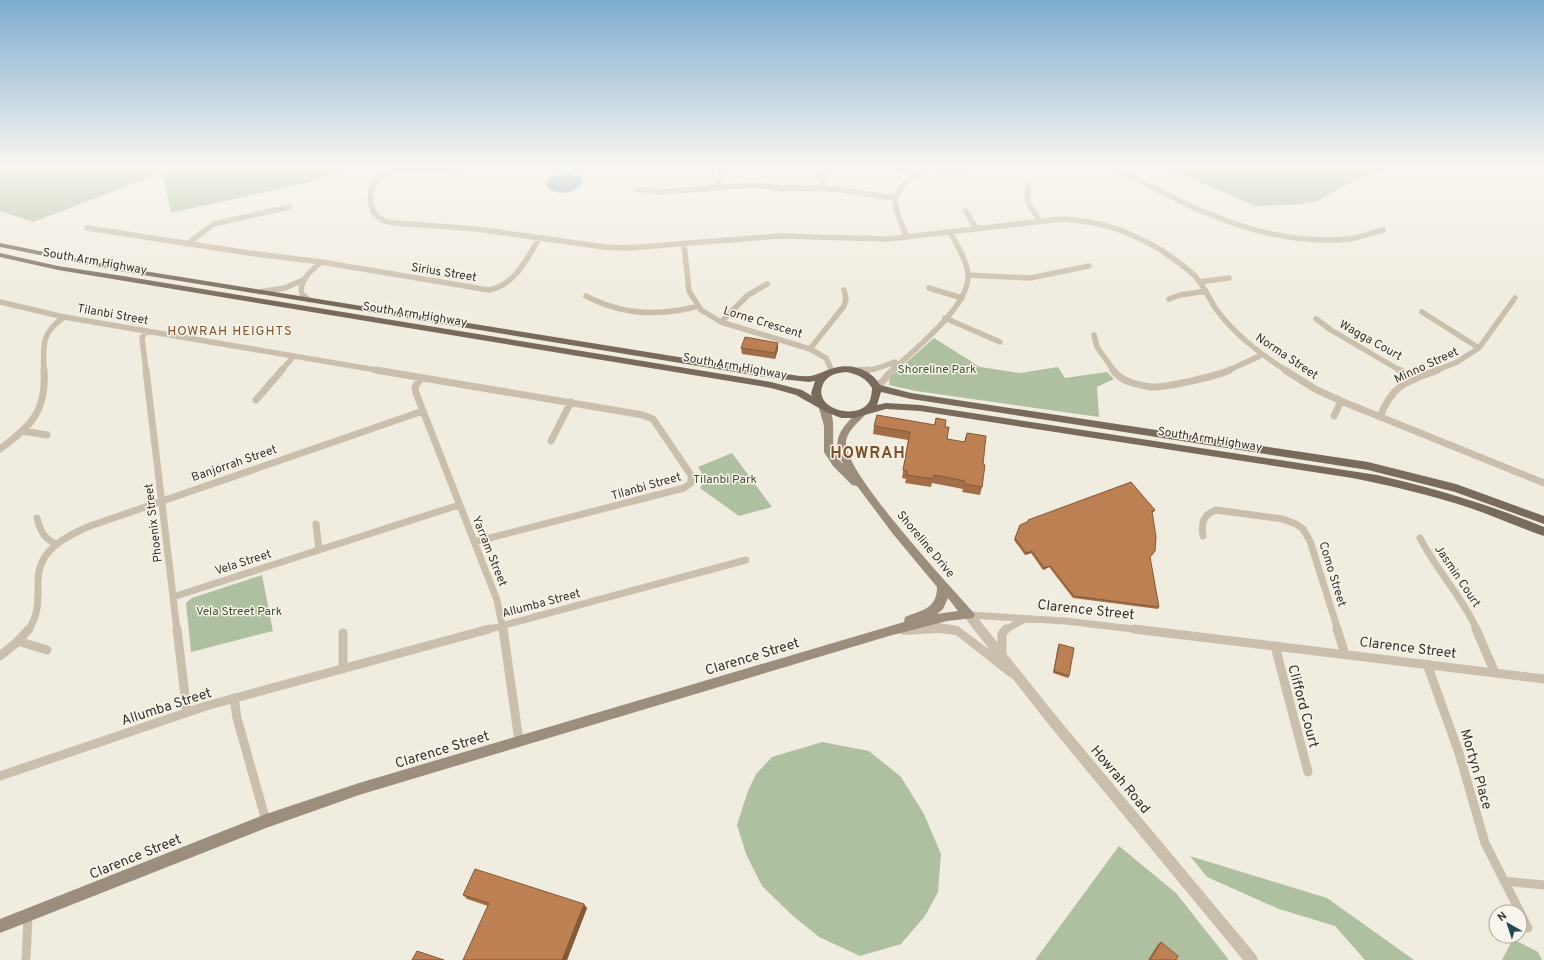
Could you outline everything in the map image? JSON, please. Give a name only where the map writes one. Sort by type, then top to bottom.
[{"type":"main road","name":"South Arm Highway","points":[[0,244],[98,266],[772,375],[809,379],[828,373]]},
{"type":"main road","name":"South Arm Highway","points":[[0,255],[51,267],[115,278],[771,385],[799,392],[823,407]]},
{"type":"main road","points":[[846,370],[857,371],[870,378],[877,387],[874,402],[865,411],[847,416],[837,414],[823,407],[817,397],[816,389],[819,381],[828,373],[846,370]]},
{"type":"main road","name":"South Arm Highway","points":[[877,387],[910,396],[1368,466],[1403,473],[1468,491],[1544,520]]},
{"type":"main road","name":"South Arm Highway","points":[[865,411],[886,406],[920,408],[1363,476],[1402,484],[1454,499],[1502,515],[1544,532]]},
{"type":"main road","name":"Shoreline Drive","points":[[823,407],[830,426],[828,445],[831,457],[841,469],[864,488]]},
{"type":"main road","name":"Shoreline Drive","points":[[865,411],[846,429],[841,446],[845,458],[864,488],[969,615]]},
{"type":"main road","points":[[889,631],[938,606],[943,600],[943,585]]},
{"type":"main road","name":"Clarence Street","points":[[0,926],[266,821],[359,789],[889,631],[947,616],[969,615]]},
{"type":"street","points":[[187,244],[214,224],[272,211]]},
{"type":"street","name":"Norma Street","points":[[374,211],[382,220],[395,224],[477,229],[616,248],[779,236],[874,239],[907,237],[1039,221],[1079,219],[1097,222],[1121,229],[1173,258],[1188,269],[1200,282],[1228,324],[1262,355],[1304,383],[1341,401],[1544,484]]},
{"type":"street","points":[[896,211],[907,237]]},
{"type":"street","points":[[966,211],[976,229]]},
{"type":"street","points":[[1033,211],[1039,221]]},
{"type":"street","points":[[1203,211],[1257,232],[1285,237],[1323,240],[1360,237],[1383,230]]},
{"type":"street","name":"Sirius Street","points":[[87,228],[187,244],[321,262],[385,274],[494,290],[504,287],[511,281],[539,238]]},
{"type":"street","points":[[877,387],[902,359],[945,318],[962,298],[967,289],[968,275],[963,257],[950,232]]},
{"type":"street","name":"Lorne Crescent","points":[[684,244],[689,291],[698,306],[721,322],[810,349],[826,358],[828,373]]},
{"type":"street","points":[[309,300],[300,291],[305,279],[321,262]]},
{"type":"street","points":[[968,275],[1030,278],[1089,266]]},
{"type":"street","points":[[1200,282],[1229,278]]},
{"type":"street","points":[[259,292],[286,288],[305,279]]},
{"type":"street","points":[[721,322],[748,295],[767,284]]},
{"type":"street","points":[[929,288],[962,298]]},
{"type":"street","points":[[810,349],[844,306],[846,299],[844,290]]},
{"type":"street","points":[[1169,299],[1180,295],[1206,291]]},
{"type":"street","points":[[586,296],[606,306],[652,314],[673,313],[698,306]]},
{"type":"street","name":"Minno Street","points":[[1380,417],[1391,394],[1403,385],[1459,362],[1479,348],[1515,298]]},
{"type":"street","name":"Tilanbi Street","points":[[0,302],[64,317],[643,415],[653,419],[691,475],[691,483],[688,486],[673,491],[474,542]]},
{"type":"street","points":[[1422,312],[1479,348]]},
{"type":"street","points":[[0,449],[22,431],[38,412],[44,398],[45,336],[52,327],[64,317]]},
{"type":"street","points":[[945,318],[1000,342]]},
{"type":"street","name":"Wagga Court","points":[[1316,319],[1331,330],[1415,379]]},
{"type":"street","name":"Phoenix Street","points":[[146,331],[142,338],[187,712]]},
{"type":"street","points":[[1094,335],[1098,347],[1116,374],[1131,383],[1153,387],[1218,375],[1262,355]]},
{"type":"street","points":[[256,400],[294,356]]},
{"type":"street","points":[[857,371],[889,365],[902,359]]},
{"type":"street","name":"Yarram Street","points":[[421,378],[415,389],[497,600],[503,625],[519,741]]},
{"type":"street","points":[[1334,416],[1341,401]]},
{"type":"street","points":[[551,442],[571,402]]},
{"type":"street","name":"Banjorrah Street","points":[[0,656],[18,641],[33,622],[36,614],[39,568],[47,554],[56,544],[77,531],[423,411]]},
{"type":"street","points":[[22,431],[47,435]]},
{"type":"street","name":"Vela Street","points":[[173,597],[459,504]]},
{"type":"street","name":"Como Street","points":[[1203,536],[1203,519],[1211,512],[1216,510],[1283,519],[1291,521],[1302,528],[1310,541],[1345,654]]},
{"type":"street","points":[[37,518],[39,527],[44,535],[50,542],[56,544]]},
{"type":"street","points":[[316,524],[319,550]]},
{"type":"street","name":"Jasmin Court","points":[[1420,538],[1429,556],[1468,610],[1495,673]]},
{"type":"street","name":"Allumba Street","points":[[0,776],[187,712],[234,698],[746,560]]},
{"type":"street","name":"Clarence Street","points":[[969,615],[1065,621],[1544,679]]},
{"type":"street","name":"Howrah Road","points":[[969,615],[1022,682],[1251,960]]},
{"type":"street","points":[[1002,655],[1001,638],[1004,631],[1014,624],[1027,619]]},
{"type":"street","points":[[889,631],[939,628],[954,630],[969,638],[1022,682]]},
{"type":"street","points":[[343,633],[343,669]]},
{"type":"street","points":[[18,641],[47,650]]},
{"type":"street","name":"Clifford Court","points":[[1275,646],[1308,772]]},
{"type":"street","name":"Mortyn Place","points":[[1427,664],[1459,753],[1479,828],[1493,861],[1516,904]]},
{"type":"street","points":[[234,698],[237,718],[266,821]]},
{"type":"street","points":[[1504,881],[1544,885]]},
{"type":"street","points":[[26,960],[28,915]]},
{"type":"green space","points":[[0,211],[62,211],[33,222]]},
{"type":"green space","points":[[171,211],[181,211],[171,213]]},
{"type":"green space","name":"Shoreline Park","points":[[934,338],[980,367],[1020,373],[1058,367],[1065,378],[1107,372],[1114,379],[1097,387],[1099,417],[916,391],[889,385],[890,377]]},
{"type":"green space","name":"Tilanbi Park","points":[[732,453],[772,507],[739,516],[700,488],[703,482],[703,477],[698,467]]},
{"type":"green space","name":"Vela Street Park","points":[[262,575],[273,631],[191,652],[186,603],[192,598]]},
{"type":"green space","points":[[822,742],[869,751],[901,777],[924,814],[941,854],[938,892],[925,916],[901,944],[860,956],[819,937],[792,915],[762,886],[746,854],[737,825],[748,791],[756,774],[772,757]]},
{"type":"green space","points":[[1119,846],[1176,893],[1229,960],[1035,960]]},
{"type":"green space","points":[[1190,856],[1327,898],[1414,960],[1365,960],[1335,926],[1279,909],[1207,877]]},
{"type":"green space","points":[[1510,944],[1523,944],[1538,952],[1542,960],[1502,960]]},
{"type":"building","points":[[745,337],[778,343],[775,353],[741,348]]},
{"type":"building","points":[[877,415],[935,425],[936,418],[946,420],[945,427],[949,427],[947,439],[965,442],[967,433],[986,436],[983,464],[985,465],[982,487],[965,484],[965,481],[934,475],[933,479],[907,475],[907,471],[903,470],[910,432],[874,426]]},
{"type":"building","points":[[1131,482],[1155,510],[1152,511],[1156,537],[1155,551],[1150,557],[1159,607],[1074,596],[1050,566],[1044,568],[1032,551],[1026,553],[1015,538],[1020,525],[1029,521],[1028,520]]},
{"type":"building","points":[[1059,644],[1074,648],[1069,676],[1054,671]]},
{"type":"building","points":[[475,869],[584,904],[562,960],[463,960],[489,903],[463,895]]},
{"type":"building","points":[[1161,942],[1178,956],[1176,960],[1150,960]]},
{"type":"building","points":[[417,951],[444,960],[412,960]]},
{"type":"district","name":"HOWRAH HEIGHTS","points":[[230,330]]},
{"type":"district","name":"HOWRAH","points":[[868,452]]}]
